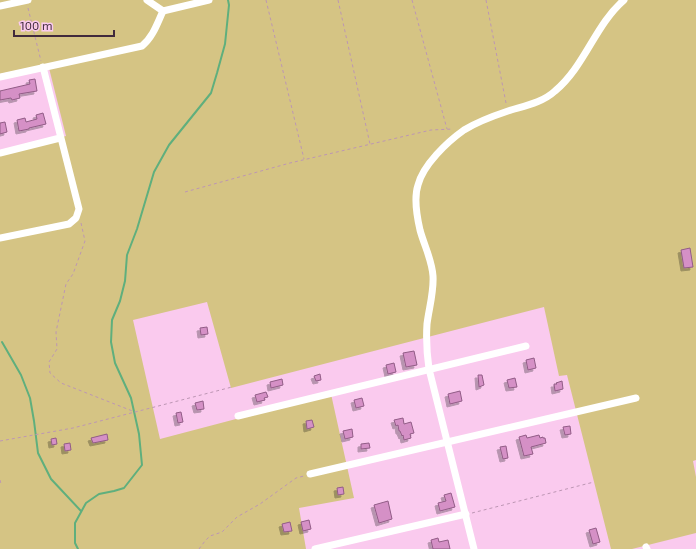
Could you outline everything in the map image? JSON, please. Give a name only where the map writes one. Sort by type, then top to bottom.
[{"type":"street","points":[[0,6],[27,0]]},
{"type":"street","points":[[147,0],[163,11],[209,0]]},
{"type":"street","points":[[474,549],[429,369],[427,326],[433,287],[433,276],[431,264],[420,229],[416,198],[418,185],[422,174],[439,152],[463,131],[478,122],[527,106],[555,92],[568,78],[609,17],[624,0]]},
{"type":"street","points":[[0,77],[142,46],[149,41],[163,11]]},
{"type":"street","points":[[0,238],[69,224],[76,218],[79,209],[43,67]]},
{"type":"street","points":[[0,154],[60,138]]},
{"type":"street","points":[[238,416],[526,346]]},
{"type":"street","points":[[310,474],[636,398]]},
{"type":"street","points":[[315,549],[466,514]]},
{"type":"path","points":[[27,0],[43,67]]},
{"type":"path","points":[[266,0],[304,159]]},
{"type":"path","points":[[338,0],[370,144]]},
{"type":"path","points":[[412,0],[447,129]]},
{"type":"path","points":[[486,0],[508,111]]},
{"type":"path","points":[[185,192],[304,159],[431,130],[451,128],[463,131]]},
{"type":"path","points":[[79,209],[85,241],[73,274],[66,284],[56,332],[57,349],[49,362],[50,374],[61,383],[135,412]]},
{"type":"path","points":[[0,441],[73,428],[232,387]]},
{"type":"path","points":[[199,549],[210,536],[222,532],[237,517],[260,504],[296,478],[310,474]]},
{"type":"path","points":[[0,480],[1,484]]},
{"type":"path","points":[[466,514],[594,482]]},
{"type":"shaded area","points":[[0,0],[696,0],[696,460],[693,461],[696,477],[696,533],[632,549],[611,549],[567,375],[559,376],[544,307],[231,388],[207,302],[133,320],[160,439],[331,394],[354,498],[299,508],[306,549],[0,549],[0,153],[66,136],[48,64],[0,74]]},
{"type":"building","points":[[35,79],[37,91],[19,94],[20,98],[12,100],[11,98],[0,100],[0,91],[30,84],[29,80]]},
{"type":"building","points":[[43,113],[46,124],[19,131],[17,120],[25,118],[26,122],[37,119],[36,115]]},
{"type":"building","points":[[5,122],[7,132],[0,134],[0,123]]},
{"type":"building","points":[[690,248],[693,267],[684,268],[681,250]]},
{"type":"building","points":[[207,327],[208,334],[201,335],[200,328]]},
{"type":"building","points":[[414,351],[417,365],[406,367],[403,353]]},
{"type":"building","points":[[534,358],[536,368],[528,370],[526,360]]},
{"type":"building","points":[[394,363],[396,372],[388,374],[386,365]]},
{"type":"building","points":[[320,374],[321,380],[316,381],[314,376]]},
{"type":"building","points":[[478,375],[482,375],[484,385],[479,387]]},
{"type":"building","points":[[515,378],[517,387],[509,388],[507,380]]},
{"type":"building","points":[[282,379],[283,385],[271,388],[270,382]]},
{"type":"building","points":[[562,381],[563,389],[555,391],[554,384]]},
{"type":"building","points":[[460,391],[462,401],[450,404],[448,394]]},
{"type":"building","points":[[266,392],[268,397],[264,398],[265,400],[257,402],[255,395]]},
{"type":"building","points":[[362,398],[364,406],[356,408],[354,400]]},
{"type":"building","points":[[203,401],[204,409],[197,410],[195,403]]},
{"type":"building","points":[[181,412],[183,422],[178,423],[176,413]]},
{"type":"building","points":[[403,418],[404,424],[411,422],[414,433],[410,434],[411,438],[404,440],[403,435],[402,436],[399,431],[398,425],[396,426],[394,420]]},
{"type":"building","points":[[312,420],[314,427],[307,429],[306,421]]},
{"type":"building","points":[[570,426],[571,434],[565,435],[563,427]]},
{"type":"building","points":[[352,429],[353,437],[345,439],[343,431]]},
{"type":"building","points":[[107,434],[108,440],[93,443],[91,438]]},
{"type":"building","points":[[526,435],[527,438],[539,435],[540,438],[545,438],[546,443],[531,447],[533,454],[524,456],[519,437]]},
{"type":"building","points":[[56,438],[57,444],[52,445],[51,439]]},
{"type":"building","points":[[70,443],[71,450],[65,451],[64,444]]},
{"type":"building","points":[[369,443],[370,448],[361,449],[361,444]]},
{"type":"building","points":[[506,446],[508,458],[503,459],[500,447]]},
{"type":"building","points":[[343,487],[344,494],[338,495],[337,488]]},
{"type":"building","points":[[451,493],[455,507],[440,511],[438,503],[446,501],[444,495]]},
{"type":"building","points":[[388,501],[392,519],[379,523],[374,505]]},
{"type":"building","points":[[309,520],[311,529],[303,531],[301,522]]},
{"type":"building","points":[[290,522],[292,531],[284,532],[282,524]]},
{"type":"building","points":[[596,528],[600,542],[593,544],[589,530]]},
{"type":"building","points":[[438,538],[439,542],[448,540],[450,549],[433,549],[431,540]]},
{"type":"waterway","points":[[78,549],[75,543],[75,523],[86,503],[99,494],[124,488],[142,465],[139,434],[131,398],[115,363],[111,342],[112,320],[120,301],[125,281],[127,255],[137,229],[154,172],[169,145],[211,93],[225,44],[229,5],[228,0]]},
{"type":"waterway","points":[[2,342],[21,375],[30,398],[38,453],[51,479],[81,511]]}]
